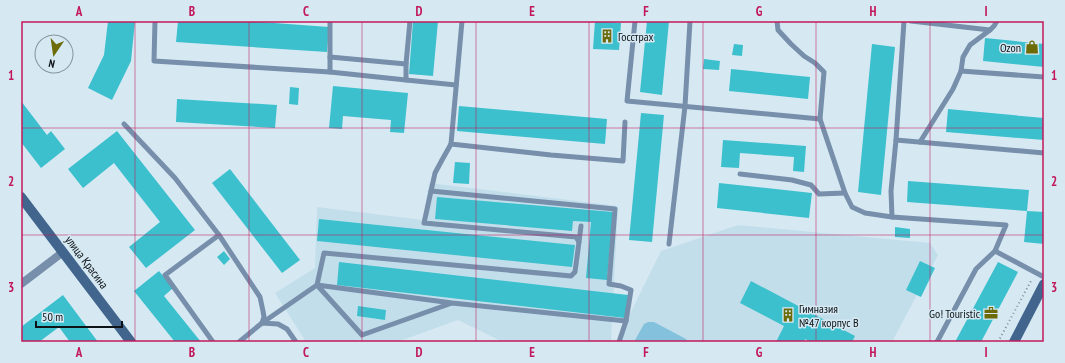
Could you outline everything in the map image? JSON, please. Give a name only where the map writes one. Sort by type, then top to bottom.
[{"type":"main road","name":"улица Красина","points":[[21,197],[131,342]]},
{"type":"main road","points":[[1014,342],[1044,284]]},
{"type":"street","points":[[21,284],[63,252]]},
{"type":"lane","points":[[155,21],[154,61],[330,72],[456,85]]},
{"type":"lane","points":[[330,21],[330,72]]},
{"type":"lane","points":[[406,80],[410,21]]},
{"type":"lane","points":[[462,21],[451,144],[435,173],[424,222],[576,237],[579,242]]},
{"type":"lane","points":[[635,21],[627,101],[820,118]]},
{"type":"lane","points":[[669,244],[685,106],[690,21]]},
{"type":"lane","points":[[777,21],[778,30],[800,52],[824,72],[820,118],[845,194],[852,207],[865,213],[892,217],[1006,225],[995,250],[976,269],[938,342]]},
{"type":"lane","points":[[892,217],[891,191],[904,21]]},
{"type":"lane","points":[[911,21],[990,30]]},
{"type":"lane","points":[[920,142],[953,89],[961,71],[963,57],[970,45],[990,30],[997,21]]},
{"type":"lane","points":[[330,57],[406,64]]},
{"type":"lane","points":[[961,71],[1044,77]]},
{"type":"lane","points":[[451,144],[623,161],[625,122]]},
{"type":"lane","points":[[124,124],[175,178],[219,235],[260,297],[264,317],[262,323]]},
{"type":"lane","points":[[896,140],[1044,153]]},
{"type":"lane","points":[[740,174],[792,180],[811,185],[819,194],[845,194]]},
{"type":"lane","points":[[432,191],[615,210],[609,284],[621,286],[631,290],[626,321],[619,342]]},
{"type":"lane","points":[[317,286],[324,252],[571,276],[575,272],[581,226]]},
{"type":"lane","points":[[213,342],[165,275],[219,235]]},
{"type":"lane","points":[[995,250],[1044,277]]},
{"type":"lane","points":[[239,342],[262,323],[317,286],[452,304],[626,321]]},
{"type":"lane","points":[[317,286],[362,335],[452,304]]},
{"type":"lane","points":[[262,323],[278,324],[287,329],[296,342]]},
{"type":"path","points":[[998,342],[1035,273]]},
{"type":"shaded area","points":[[429,183],[618,206],[611,342],[503,342],[458,320],[397,342],[306,342],[275,293],[315,268],[317,207],[423,220]]},
{"type":"shaded area","points":[[738,225],[930,243],[938,255],[892,342],[616,342],[661,251]]},
{"type":"shaded area","points":[[654,322],[686,339],[688,342],[634,342],[644,324]]},
{"type":"building","points":[[108,21],[135,21],[131,61],[112,100],[88,88],[104,55]]},
{"type":"building","points":[[178,21],[248,21],[329,27],[327,52],[176,42]]},
{"type":"building","points":[[413,21],[438,21],[433,76],[409,74]]},
{"type":"building","name":"Госстрах","points":[[595,21],[621,23],[619,50],[593,49]]},
{"type":"building","points":[[647,21],[669,21],[662,95],[640,92]]},
{"type":"building","points":[[963,21],[978,21],[977,23]]},
{"type":"building","points":[[985,38],[1044,44],[1044,67],[983,61]]},
{"type":"building","points":[[734,44],[743,45],[742,56],[732,55]]},
{"type":"building","points":[[872,44],[895,47],[881,195],[858,192]]},
{"type":"building","points":[[704,59],[720,61],[719,70],[703,69]]},
{"type":"building","points":[[731,69],[810,77],[808,99],[729,91]]},
{"type":"building","points":[[333,86],[408,93],[404,133],[390,132],[391,120],[343,116],[342,129],[329,128]]},
{"type":"building","points":[[290,87],[299,88],[298,105],[289,104]]},
{"type":"building","points":[[177,99],[277,105],[275,128],[176,122]]},
{"type":"building","points":[[21,101],[47,135],[51,131],[65,149],[41,168],[21,142]]},
{"type":"building","points":[[459,106],[607,119],[605,144],[457,131]]},
{"type":"building","points":[[948,109],[1044,118],[1044,140],[946,132]]},
{"type":"building","points":[[641,113],[664,115],[652,242],[629,240]]},
{"type":"building","points":[[117,131],[195,230],[146,268],[129,247],[160,222],[114,163],[83,188],[68,169]]},
{"type":"building","points":[[723,140],[806,146],[804,172],[793,171],[794,157],[740,153],[739,168],[721,167]]},
{"type":"building","points":[[455,162],[470,163],[469,184],[453,183]]},
{"type":"building","points":[[230,169],[300,260],[282,273],[212,183]]},
{"type":"building","points":[[908,181],[1029,190],[1027,211],[907,202]]},
{"type":"building","points":[[719,183],[812,193],[809,218],[717,208]]},
{"type":"building","points":[[437,197],[613,212],[607,280],[586,278],[591,222],[573,221],[572,231],[435,219]]},
{"type":"building","points":[[1027,211],[1044,212],[1044,244],[1024,242]]},
{"type":"building","points":[[319,219],[575,245],[572,267],[317,241]]},
{"type":"building","points":[[895,227],[910,229],[910,238],[895,237]]},
{"type":"building","points":[[224,251],[230,259],[224,265],[217,257]]},
{"type":"building","points":[[920,261],[935,268],[921,297],[906,290]]},
{"type":"building","points":[[339,262],[628,295],[625,318],[337,285]]},
{"type":"building","points":[[998,262],[1018,272],[981,342],[955,342]]},
{"type":"building","points":[[159,271],[173,288],[164,296],[201,342],[175,342],[134,291]]},
{"type":"building","name":"Гимназия №47 корпус В","points":[[751,281],[855,336],[852,342],[811,342],[805,339],[804,342],[776,342],[784,326],[740,303]]},
{"type":"building","points":[[63,295],[98,342],[70,342],[59,327],[39,342],[21,342],[21,327]]},
{"type":"building","points":[[358,306],[386,310],[385,320],[357,316]]},
{"type":"place","name":"Госстрах","points":[[607,36]]},
{"type":"place","name":"Ozon","points":[[1032,47]]},
{"type":"place","name":"Go! Touristic","points":[[991,313]]},
{"type":"place","name":"Гимназия №47 корпус В","points":[[788,315]]}]
